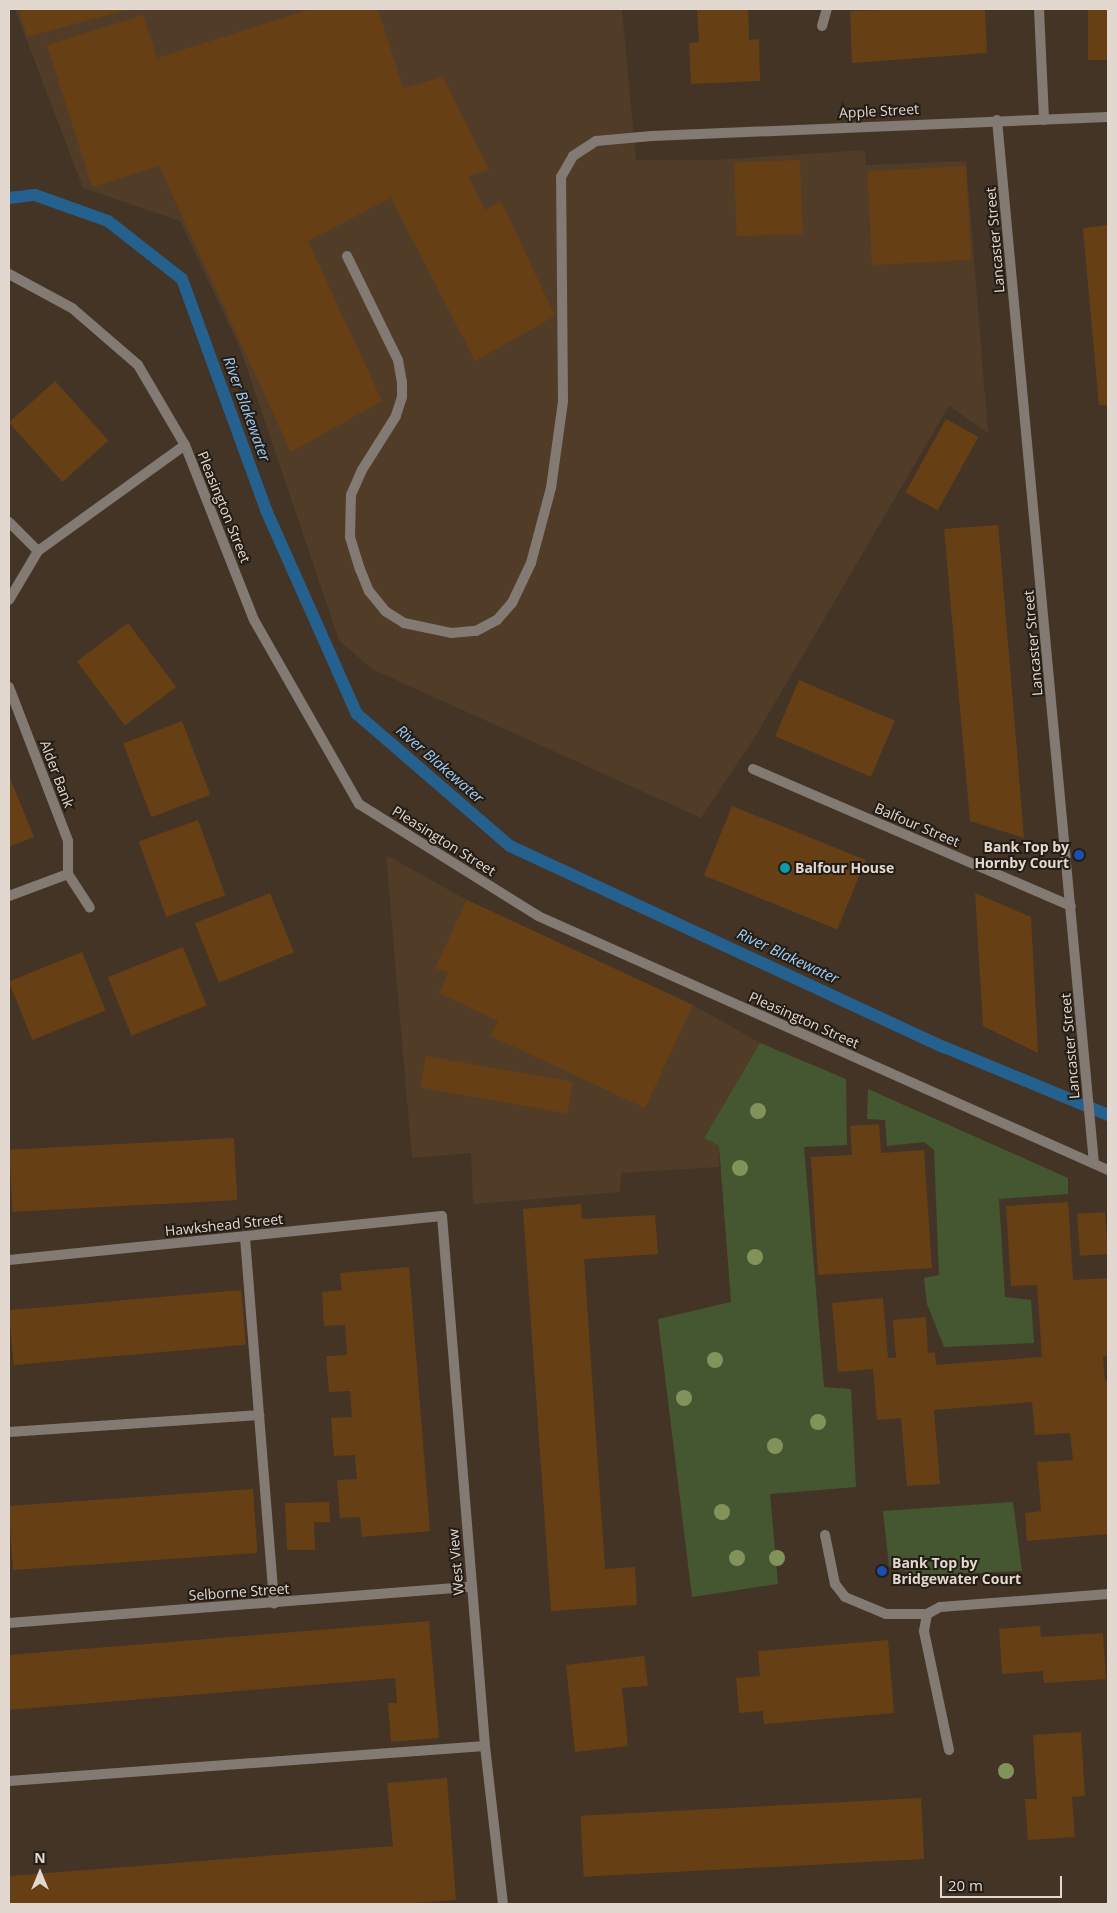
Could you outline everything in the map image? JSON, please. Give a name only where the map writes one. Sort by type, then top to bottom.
[{"type":"street","points":[[822,26],[827,9]]},
{"type":"street","points":[[1039,9],[1044,120]]},
{"type":"street","name":"Apple Street","points":[[347,256],[398,360],[402,382],[402,396],[396,416],[362,470],[352,495],[350,537],[360,569],[369,590],[385,611],[404,623],[451,633],[476,631],[497,620],[512,604],[531,563],[551,488],[563,401],[561,177],[573,156],[596,141],[652,136],[998,120],[1108,117]]},
{"type":"street","name":"Lancaster Street","points":[[998,120],[1094,1164]]},
{"type":"street","name":"Pleasington Street","points":[[9,274],[72,308],[138,365],[185,445],[254,620],[359,804],[538,916],[1108,1170]]},
{"type":"street","points":[[9,600],[38,551],[185,445]]},
{"type":"street","points":[[9,522],[38,551]]},
{"type":"street","name":"Alder Bank","points":[[9,686],[68,841],[68,874]]},
{"type":"street","name":"Balfour Street","points":[[752,769],[1071,906]]},
{"type":"street","points":[[9,896],[68,874],[90,908]]},
{"type":"street","name":"Hawkshead Street","points":[[9,1260],[442,1216]]},
{"type":"street","name":"West View","points":[[442,1216],[485,1746],[503,1904]]},
{"type":"street","points":[[245,1237],[274,1603]]},
{"type":"street","points":[[9,1432],[260,1416]]},
{"type":"street","points":[[825,1535],[835,1584],[845,1597],[886,1614],[927,1614],[940,1607],[1108,1594]]},
{"type":"street","name":"Selborne Street","points":[[9,1624],[471,1587]]},
{"type":"street","points":[[927,1614],[924,1631],[949,1750]]},
{"type":"street","points":[[9,1781],[485,1746]]},
{"type":"shaded area","points":[[15,9],[622,9],[636,160],[715,160],[865,150],[866,165],[966,161],[988,433],[949,406],[755,737],[701,818],[372,669],[339,640],[240,348],[180,221],[83,188]]},
{"type":"shaded area","points":[[386,855],[467,900],[693,1005],[760,1043],[704,1138],[719,1146],[719,1167],[621,1173],[620,1192],[473,1204],[471,1153],[412,1158]]},
{"type":"green space","points":[[760,1043],[846,1079],[847,1145],[804,1147],[824,1387],[851,1389],[856,1487],[770,1494],[778,1584],[692,1597],[658,1319],[731,1302],[719,1146],[704,1138]]},
{"type":"green space","points":[[868,1089],[1068,1178],[1068,1194],[999,1199],[1005,1297],[1031,1300],[1034,1343],[944,1347],[927,1304],[924,1278],[939,1275],[934,1150],[924,1142],[887,1146],[885,1120],[867,1119]]},
{"type":"green space","points":[[1013,1502],[1022,1571],[916,1575],[889,1566],[883,1511]]},
{"type":"building","points":[[19,9],[130,9],[27,37]]},
{"type":"building","points":[[311,9],[378,9],[403,88],[443,77],[489,170],[468,176],[485,210],[501,201],[555,316],[475,361],[391,198],[308,241],[382,401],[291,452],[159,166],[92,187],[47,45],[143,15],[157,58]]},
{"type":"building","points":[[697,9],[748,9],[749,40],[759,39],[760,81],[691,84],[689,43],[699,42]]},
{"type":"building","points":[[985,9],[987,53],[852,63],[850,11]]},
{"type":"building","points":[[1088,9],[1108,9],[1108,60],[1088,60]]},
{"type":"building","points":[[800,160],[803,234],[737,236],[734,162]]},
{"type":"building","points":[[966,166],[971,260],[872,265],[867,171]]},
{"type":"building","points":[[1108,225],[1108,405],[1099,405],[1083,228]]},
{"type":"building","points":[[55,381],[109,440],[62,482],[9,423]]},
{"type":"building","points":[[946,419],[978,437],[938,510],[905,492]]},
{"type":"building","points":[[998,525],[1024,838],[970,821],[944,529]]},
{"type":"building","points":[[128,623],[176,687],[125,725],[77,662]]},
{"type":"building","points":[[799,680],[895,721],[871,777],[775,736]]},
{"type":"building","points":[[182,721],[210,795],[151,817],[123,744]]},
{"type":"building","points":[[9,779],[34,837],[9,847]]},
{"type":"building","name":"Balfour House","points":[[732,806],[866,860],[837,929],[704,876]]},
{"type":"building","points":[[198,820],[225,895],[166,917],[139,842]]},
{"type":"building","points":[[270,893],[294,952],[219,983],[195,923]]},
{"type":"building","points":[[975,893],[1031,917],[1038,1053],[983,1026]]},
{"type":"building","points":[[467,900],[693,1005],[645,1108],[491,1036],[498,1021],[439,993],[448,973],[435,968]]},
{"type":"building","points":[[183,947],[207,1005],[131,1036],[108,977]]},
{"type":"building","points":[[82,952],[106,1010],[32,1040],[9,981]]},
{"type":"building","points":[[426,1056],[573,1082],[567,1113],[420,1088]]},
{"type":"building","points":[[879,1124],[881,1153],[924,1150],[932,1268],[818,1275],[811,1157],[852,1155],[850,1126]]},
{"type":"building","points":[[234,1138],[237,1200],[13,1212],[9,1150]]},
{"type":"building","points":[[1068,1202],[1073,1280],[1108,1278],[1108,1356],[1103,1357],[1105,1381],[1108,1381],[1108,1534],[1027,1541],[1025,1513],[1041,1511],[1037,1462],[1073,1460],[1070,1433],[1035,1435],[1032,1402],[934,1410],[940,1484],[907,1486],[901,1418],[877,1420],[873,1369],[838,1372],[832,1303],[883,1298],[888,1358],[896,1358],[893,1320],[926,1317],[928,1353],[935,1352],[936,1365],[1042,1357],[1037,1285],[1011,1286],[1006,1206]]},
{"type":"building","points":[[581,1204],[582,1219],[655,1215],[658,1254],[584,1259],[605,1569],[635,1567],[637,1605],[551,1611],[523,1209]]},
{"type":"building","points":[[1105,1212],[1108,1254],[1080,1256],[1077,1214]]},
{"type":"building","points":[[409,1267],[430,1531],[362,1537],[360,1517],[340,1518],[337,1480],[357,1479],[355,1455],[334,1456],[331,1418],[352,1417],[350,1391],[329,1392],[326,1356],[347,1355],[345,1325],[324,1326],[322,1292],[342,1290],[340,1273]]},
{"type":"building","points":[[241,1290],[246,1345],[14,1365],[9,1310]]},
{"type":"building","points":[[253,1489],[257,1553],[13,1570],[9,1506]]},
{"type":"building","points":[[329,1502],[330,1522],[314,1522],[315,1550],[287,1550],[285,1503]]},
{"type":"building","points":[[429,1621],[439,1738],[391,1742],[388,1703],[397,1703],[395,1678],[9,1710],[9,1655]]},
{"type":"building","points":[[1040,1626],[1041,1637],[1103,1633],[1106,1679],[1044,1683],[1043,1671],[1002,1674],[999,1629]]},
{"type":"building","points":[[888,1640],[894,1713],[764,1724],[763,1711],[739,1713],[736,1678],[760,1676],[758,1651]]},
{"type":"building","points":[[644,1656],[648,1686],[622,1688],[628,1746],[575,1752],[566,1665]]},
{"type":"building","points":[[1081,1732],[1085,1796],[1072,1797],[1075,1837],[1028,1840],[1025,1799],[1037,1799],[1033,1735]]},
{"type":"building","points":[[447,1778],[456,1900],[405,1904],[9,1904],[9,1876],[393,1846],[387,1783]]},
{"type":"building","points":[[921,1798],[924,1859],[584,1877],[580,1816]]},
{"type":"waterway","name":"River Blakewater","points":[[9,198],[35,195],[108,221],[182,279],[266,510],[357,714],[510,846],[944,1047],[1108,1115]]},
{"type":"place","name":"Bank Top by Hornby Court","points":[[1079,855]]},
{"type":"place","name":"Balfour House","points":[[785,868]]},
{"type":"place","name":"Bank Top by Bridgewater Court","points":[[882,1571]]}]
